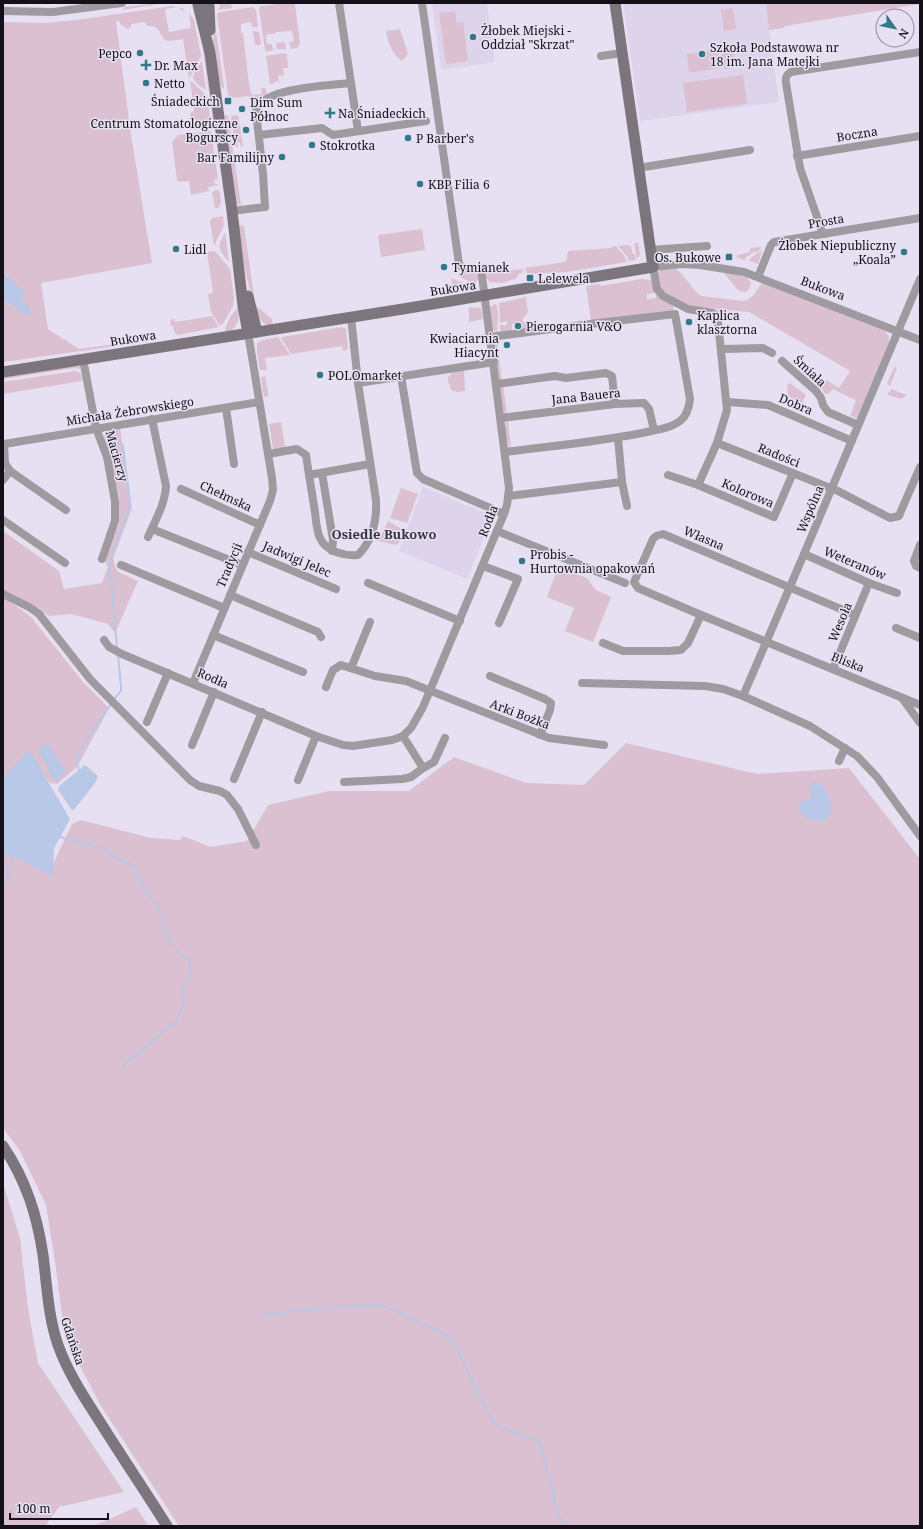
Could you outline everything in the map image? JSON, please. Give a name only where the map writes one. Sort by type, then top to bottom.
[{"type":"street","points":[[3,11],[53,12],[122,3]]},
{"type":"street","points":[[339,3],[358,131]]},
{"type":"street","name":"Rodła","points":[[104,640],[109,647],[122,654],[316,736],[343,745],[353,746],[392,740],[403,736],[416,721],[431,692],[504,514],[509,496],[509,481],[481,268],[469,270],[464,269],[459,264],[422,3]]},
{"type":"street","points":[[615,3],[652,267],[657,289],[663,296],[688,309],[709,312],[716,315],[718,322],[727,402],[725,416],[717,442],[698,485]]},
{"type":"street","points":[[203,4],[238,259],[253,332]]},
{"type":"street","points":[[822,234],[800,168],[785,78],[791,72],[920,52]]},
{"type":"street","points":[[601,56],[622,53]]},
{"type":"street","points":[[232,211],[265,207],[256,107],[261,102],[285,91],[351,83]]},
{"type":"street","points":[[259,135],[322,128],[333,135],[426,121]]},
{"type":"street","name":"Boczna","points":[[798,156],[920,136]]},
{"type":"street","points":[[638,168],[750,150]]},
{"type":"street","name":"Prosta","points":[[758,277],[772,243],[920,218]]},
{"type":"street","points":[[650,250],[707,246]]},
{"type":"street","name":"Bukowa","points":[[3,372],[484,296],[652,267],[682,264],[729,269],[758,277],[920,340]]},
{"type":"street","name":"Wspólna","points":[[743,696],[920,279]]},
{"type":"street","points":[[490,337],[675,314],[690,399],[689,408],[685,415],[675,424],[618,438],[505,452]]},
{"type":"street","points":[[268,454],[297,449],[306,455],[319,537],[332,551],[344,556],[358,555],[369,542],[375,526],[377,513],[358,383],[351,317]]},
{"type":"street","name":"Tradycji","points":[[193,683],[242,565],[261,528],[273,490],[259,402],[253,332]]},
{"type":"street","points":[[722,349],[763,348],[772,353]]},
{"type":"street","name":"Macierzy","points":[[83,359],[96,428],[107,457],[115,501],[115,521],[102,559]]},
{"type":"street","name":"Śmiała","points":[[782,361],[816,391],[821,398],[825,409],[858,425]]},
{"type":"street","points":[[358,383],[494,362]]},
{"type":"street","points":[[497,384],[555,376],[566,378],[606,373],[612,376],[614,404]]},
{"type":"street","points":[[401,376],[417,473],[423,479],[504,514]]},
{"type":"street","name":"Michała Żebrowskiego","points":[[10,471],[4,463],[3,442],[259,402]]},
{"type":"street","name":"Dobra","points":[[727,402],[768,405],[852,440]]},
{"type":"street","name":"Jana Bauera","points":[[501,418],[614,404],[644,403],[649,409],[654,430]]},
{"type":"street","points":[[226,408],[234,464]]},
{"type":"street","points":[[148,537],[166,494],[166,486],[152,419]]},
{"type":"street","points":[[618,438],[626,506]]},
{"type":"street","name":"Radości","points":[[717,442],[832,488],[887,517],[894,518],[899,516],[919,471]]},
{"type":"street","points":[[309,474],[370,464]]},
{"type":"street","points":[[3,480],[10,471],[66,510]]},
{"type":"street","points":[[322,472],[333,540],[332,551]]},
{"type":"street","name":"Kolorowa","points":[[668,475],[698,485],[774,517],[793,473]]},
{"type":"street","points":[[509,496],[622,482]]},
{"type":"street","name":"Chełmska","points":[[181,489],[261,528]]},
{"type":"street","points":[[3,520],[65,564]]},
{"type":"street","points":[[152,529],[242,565]]},
{"type":"street","points":[[497,531],[625,583]]},
{"type":"street","name":"Własna","points":[[634,582],[653,539],[656,536],[663,534],[855,615]]},
{"type":"street","points":[[920,545],[914,561],[916,566],[920,568]]},
{"type":"street","name":"Jadwigi Jelec","points":[[248,552],[336,589]]},
{"type":"street","name":"Weteranów","points":[[804,554],[869,583],[897,593]]},
{"type":"street","points":[[121,566],[224,608]]},
{"type":"street","points":[[483,566],[518,580],[499,623]]},
{"type":"street","name":"Bliska","points":[[634,582],[638,588],[920,705]]},
{"type":"street","points":[[368,583],[460,621]]},
{"type":"street","name":"Wesoła","points":[[833,669],[869,583]]},
{"type":"street","points":[[3,594],[29,607],[39,614],[90,679],[190,780],[199,786],[220,791],[227,795],[238,809],[256,845]]},
{"type":"street","points":[[230,595],[318,632],[321,637]]},
{"type":"street","points":[[603,643],[623,650],[681,650],[688,643],[701,615]]},
{"type":"street","points":[[326,687],[337,667],[341,665],[351,668],[370,622]]},
{"type":"street","points":[[896,628],[920,638]]},
{"type":"street","points":[[213,635],[302,672]]},
{"type":"street","name":"Arki Bożka","points":[[351,668],[375,676],[406,681],[549,738],[604,745]]},
{"type":"street","points":[[147,722],[168,673]]},
{"type":"street","points":[[490,676],[548,701],[551,706],[540,735]]},
{"type":"street","points":[[582,683],[705,686],[724,689],[810,726],[857,756],[866,764],[920,836]]},
{"type":"street","points":[[192,745],[214,692]]},
{"type":"street","points":[[901,697],[920,719]]},
{"type":"street","points":[[234,779],[262,712]]},
{"type":"street","points":[[298,780],[316,736]]},
{"type":"street","points":[[403,736],[423,768]]},
{"type":"street","points":[[344,782],[402,779],[411,777],[434,762],[445,738]]},
{"type":"street","points":[[839,761],[845,748]]},
{"type":"street","name":"Gdańska","points":[[3,1146],[20,1174],[34,1208],[41,1238],[50,1315],[63,1358],[79,1388],[167,1526]]},
{"type":"shaded area","points":[[166,3],[122,10],[125,7]]},
{"type":"shaded area","points":[[221,3],[231,3],[232,8],[218,10]]},
{"type":"shaded area","points":[[285,3],[295,4],[300,44],[297,48],[291,49],[289,42],[294,41],[292,31],[276,32],[266,35],[267,44],[272,44],[273,50],[267,52],[265,50],[259,8],[261,6]]},
{"type":"shaded area","points":[[434,3],[487,3],[495,62],[443,70],[441,68],[432,6]]},
{"type":"shaded area","name":"Szkoła Podstawowa nr 18 im. Jana Matejki","points":[[623,3],[766,3],[779,102],[640,121]]},
{"type":"shaded area","points":[[766,3],[920,3],[895,8],[875,8],[875,11],[769,30]]},
{"type":"shaded area","points":[[172,6],[177,7],[165,9],[169,32],[191,28],[189,13],[194,20],[201,56],[189,78],[183,39],[170,41],[165,40],[157,28],[147,26],[145,22],[131,24],[131,27],[128,29],[121,25],[119,21],[116,21],[131,135],[152,263],[41,283],[48,329],[79,349],[123,343],[123,345],[3,362],[3,299],[25,315],[22,298],[8,276],[3,272],[3,22],[46,23]]},
{"type":"shaded area","points":[[253,7],[256,10],[258,27],[253,27],[251,22],[241,24],[249,84],[252,95],[262,94],[261,88],[265,88],[267,93],[252,99],[248,96],[234,98],[228,95],[217,14],[220,12]]},
{"type":"shaded area","points":[[733,8],[736,29],[724,31],[721,10]]},
{"type":"shaded area","points":[[455,11],[457,23],[463,22],[468,61],[446,64],[439,13]]},
{"type":"shaded area","points":[[215,25],[224,87],[222,89],[217,74],[213,49]]},
{"type":"shaded area","points":[[201,27],[215,118],[213,121],[200,28]]},
{"type":"shaded area","points":[[400,29],[408,54],[402,61],[391,48],[386,31]]},
{"type":"shaded area","points":[[253,31],[259,32],[260,45],[255,45]]},
{"type":"shaded area","points":[[285,42],[286,49],[277,49],[276,43]]},
{"type":"shaded area","points":[[732,47],[735,67],[724,69],[721,48]]},
{"type":"shaded area","points":[[717,50],[720,68],[689,73],[687,54]]},
{"type":"shaded area","points":[[287,54],[288,68],[283,68],[284,75],[278,76],[279,82],[282,82],[278,83],[275,81],[275,83],[270,84],[266,56]]},
{"type":"shaded area","points":[[201,62],[206,90],[198,85],[193,78],[194,73]]},
{"type":"shaded area","points":[[743,75],[747,104],[687,112],[683,83]]},
{"type":"shaded area","points":[[190,80],[207,96],[211,124],[199,126],[191,120],[190,113],[194,111]]},
{"type":"shaded area","points":[[225,114],[228,116],[231,134],[226,137]]},
{"type":"shaded area","points":[[238,115],[243,146],[241,147],[240,142],[237,142],[238,147],[235,146],[231,116]]},
{"type":"shaded area","points":[[211,131],[218,179],[214,180],[215,184],[218,185],[208,187],[209,191],[191,195],[189,181],[179,182],[177,180],[172,142],[178,135]]},
{"type":"shaded area","points":[[230,141],[232,143],[241,206],[235,203],[226,142]]},
{"type":"shaded area","points":[[215,190],[220,192],[221,203],[218,208],[215,208],[212,193]]},
{"type":"shaded area","points":[[223,216],[224,225],[214,246],[210,221],[212,218]]},
{"type":"shaded area","points":[[238,225],[244,226],[254,296],[252,299],[243,261]]},
{"type":"shaded area","points":[[422,229],[425,250],[381,257],[378,235]]},
{"type":"shaded area","points":[[225,232],[229,262],[220,251],[221,241]]},
{"type":"shaded area","points":[[638,242],[640,255],[637,259],[634,244]]},
{"type":"shaded area","points":[[629,245],[633,254],[635,255],[636,260],[629,261],[627,256],[618,246]]},
{"type":"shaded area","points":[[612,246],[616,246],[624,255],[627,262],[566,272],[527,274],[525,268],[565,262],[569,251],[612,248]]},
{"type":"shaded area","points":[[761,247],[761,249],[756,253],[755,251],[744,260],[735,256],[750,252],[750,248]]},
{"type":"shaded area","points":[[762,250],[758,264],[748,260]]},
{"type":"shaded area","points":[[215,251],[230,269],[234,297],[233,306],[220,326],[211,312],[208,294],[213,293],[207,252]]},
{"type":"shaded area","points":[[675,268],[698,294],[702,296],[743,301],[752,297],[762,283],[885,331],[889,336],[889,342],[857,418],[850,416],[856,400],[832,389],[830,393],[825,394],[821,387],[826,380],[839,388],[850,371],[749,312],[687,306],[662,292],[658,274],[660,270]]},
{"type":"shaded area","points":[[497,269],[498,272],[523,269],[523,272],[518,274],[517,278],[503,283],[489,282],[488,279],[485,279],[489,270]]},
{"type":"shaded area","points":[[474,272],[478,275],[479,280],[477,280],[475,284],[458,276],[458,275]]},
{"type":"shaded area","points":[[723,272],[747,277],[751,283],[749,289],[746,292],[739,291]]},
{"type":"shaded area","points":[[451,278],[463,283],[466,288],[453,290]]},
{"type":"shaded area","points":[[641,279],[651,280],[657,294],[647,294],[647,299],[656,298],[656,295],[658,295],[674,306],[673,310],[591,321],[586,286],[600,284],[601,286]]},
{"type":"shaded area","points":[[526,297],[528,312],[522,319],[524,323],[529,325],[530,329],[519,331],[519,323],[512,324],[512,331],[503,333],[500,330],[500,325],[507,325],[507,321],[500,323],[499,303]]},
{"type":"shaded area","points":[[495,304],[497,305],[498,317],[497,333],[493,329],[489,307]]},
{"type":"shaded area","points":[[255,305],[272,319],[273,326],[265,324],[260,320]]},
{"type":"shaded area","points":[[469,307],[481,308],[483,319],[469,322]]},
{"type":"shaded area","points":[[238,308],[237,324],[232,330],[225,333],[229,319],[233,312]]},
{"type":"shaded area","points":[[212,316],[219,327],[178,335],[175,333],[173,326],[170,326],[171,320],[174,318],[175,322]]},
{"type":"shaded area","points":[[341,327],[346,329],[348,349],[343,351],[342,346],[291,354],[281,338],[282,337]]},
{"type":"shaded area","points":[[278,337],[290,355],[265,358],[267,370],[260,370],[257,343],[263,340]]},
{"type":"shaded area","points":[[497,340],[502,381],[499,380],[495,344]]},
{"type":"shaded area","points":[[78,365],[82,369],[75,368],[3,379],[3,376]]},
{"type":"shaded area","points":[[894,367],[897,368],[890,386],[887,384]]},
{"type":"shaded area","points":[[464,369],[465,391],[457,392],[451,390],[448,379],[449,376],[454,372]]},
{"type":"shaded area","points":[[75,371],[81,373],[82,381],[3,394],[3,382]]},
{"type":"shaded area","points":[[264,376],[269,396],[264,397],[261,378]]},
{"type":"shaded area","points":[[790,383],[806,395],[801,405],[788,395],[787,386]]},
{"type":"shaded area","points":[[503,384],[507,415],[503,412],[500,387]]},
{"type":"shaded area","points":[[892,389],[906,396],[901,399],[888,395]]},
{"type":"shaded area","points":[[508,420],[511,448],[505,434],[505,426]]},
{"type":"shaded area","points":[[281,422],[285,447],[273,449],[269,424]]},
{"type":"shaded area","points":[[120,428],[132,508],[113,559],[117,571],[138,581],[115,633],[108,624],[71,614],[49,616],[3,591],[3,531],[59,571],[64,589],[102,583],[108,567],[105,562],[119,523],[119,496],[104,435]]},
{"type":"shaded area","points":[[423,487],[493,516],[467,579],[399,551]]},
{"type":"shaded area","points":[[401,488],[418,494],[407,523],[390,518]]},
{"type":"shaded area","points":[[388,521],[402,530],[403,536],[397,545],[378,541]]},
{"type":"shaded area","points":[[558,567],[587,578],[596,590],[611,597],[593,642],[565,631],[574,608],[547,597]]},
{"type":"shaded area","points":[[3,596],[31,617],[83,682],[109,708],[77,767],[57,784],[50,783],[28,755],[3,782]]},
{"type":"shaded area","points":[[626,743],[757,774],[849,768],[920,859],[920,1526],[179,1526],[101,1406],[65,1338],[46,1205],[20,1151],[3,1128],[3,827],[52,866],[72,824],[81,820],[151,838],[179,840],[183,836],[211,847],[247,841],[268,805],[329,791],[409,791],[454,757],[526,783],[584,785]]},
{"type":"shaded area","points":[[3,1183],[20,1238],[28,1308],[38,1363],[124,1492],[59,1507],[45,1526],[3,1526]]},
{"type":"shaded area","points":[[136,1507],[148,1526],[94,1526]]},
{"type":"water","points":[[3,272],[24,291],[22,298],[31,310],[29,314],[25,315],[3,299]]},
{"type":"water","points":[[46,744],[49,745],[65,770],[65,774],[56,780],[53,779],[39,751],[40,747]]},
{"type":"water","points":[[27,751],[32,754],[70,819],[54,848],[53,873],[48,874],[21,860],[7,855],[3,851],[3,779]]},
{"type":"water","points":[[85,765],[98,776],[95,783],[74,810],[72,810],[58,790],[59,786]]},
{"type":"water","points":[[813,782],[817,782],[823,786],[829,797],[831,809],[826,820],[809,819],[797,808],[805,798],[809,800],[812,797],[809,789]]},
{"type":"waterway","points":[[111,441],[117,441],[123,445],[130,503],[110,565],[117,648]]},
{"type":"waterway","points":[[114,699],[121,691],[118,654]]},
{"type":"waterway","points":[[79,770],[76,760],[86,740],[112,703]]},
{"type":"waterway","points":[[60,837],[106,849],[115,858],[129,863],[136,869],[142,885],[163,915],[164,932],[178,951],[189,961],[192,971],[182,988],[183,1006],[175,1022],[123,1066]]},
{"type":"waterway","points":[[3,885],[7,879],[12,857]]},
{"type":"waterway","points":[[263,1315],[320,1308],[382,1305],[452,1338],[481,1400],[496,1426],[539,1441],[560,1518],[570,1526]]},
{"type":"place","name":"Żłobek Miejski - Oddział \"Skrzat\"","points":[[473,37]]},
{"type":"place","name":"Pepco","points":[[140,53]]},
{"type":"place","name":"Szkoła Podstawowa nr 18 im. Jana Matejki","points":[[702,54]]},
{"type":"place","name":"Dr. Max","points":[[146,65]]},
{"type":"place","name":"Netto","points":[[146,83]]},
{"type":"place","name":"Śniadeckich","points":[[228,101]]},
{"type":"place","name":"Dim Sum Północ","points":[[242,109]]},
{"type":"place","name":"Na Śniadeckich","points":[[330,113]]},
{"type":"place","name":"Centrum Stomatologiczne Bogurscy","points":[[246,130]]},
{"type":"place","name":"P Barber's","points":[[408,138]]},
{"type":"place","name":"Stokrotka","points":[[312,145]]},
{"type":"place","name":"Bar Familijny","points":[[282,157]]},
{"type":"place","name":"KBP Filia 6","points":[[420,184]]},
{"type":"place","name":"Lidl","points":[[176,249]]},
{"type":"place","name":"Żłobek Niepubliczny „Koala”","points":[[904,252]]},
{"type":"place","name":"Os. Bukowe","points":[[729,257]]},
{"type":"place","name":"Tymianek","points":[[444,267]]},
{"type":"place","name":"Lelewela","points":[[530,278]]},
{"type":"place","name":"Kaplica klasztorna","points":[[689,322]]},
{"type":"place","name":"Pierogarnia V&O","points":[[518,326]]},
{"type":"place","name":"Kwiaciarnia Hiacynt","points":[[507,345]]},
{"type":"place","name":"POLOmarket","points":[[320,375]]},
{"type":"place","name":"Probis - Hurtownia opakowań","points":[[522,561]]},
{"type":"district","name":"Osiedle Bukowo","points":[[384,534]]}]
